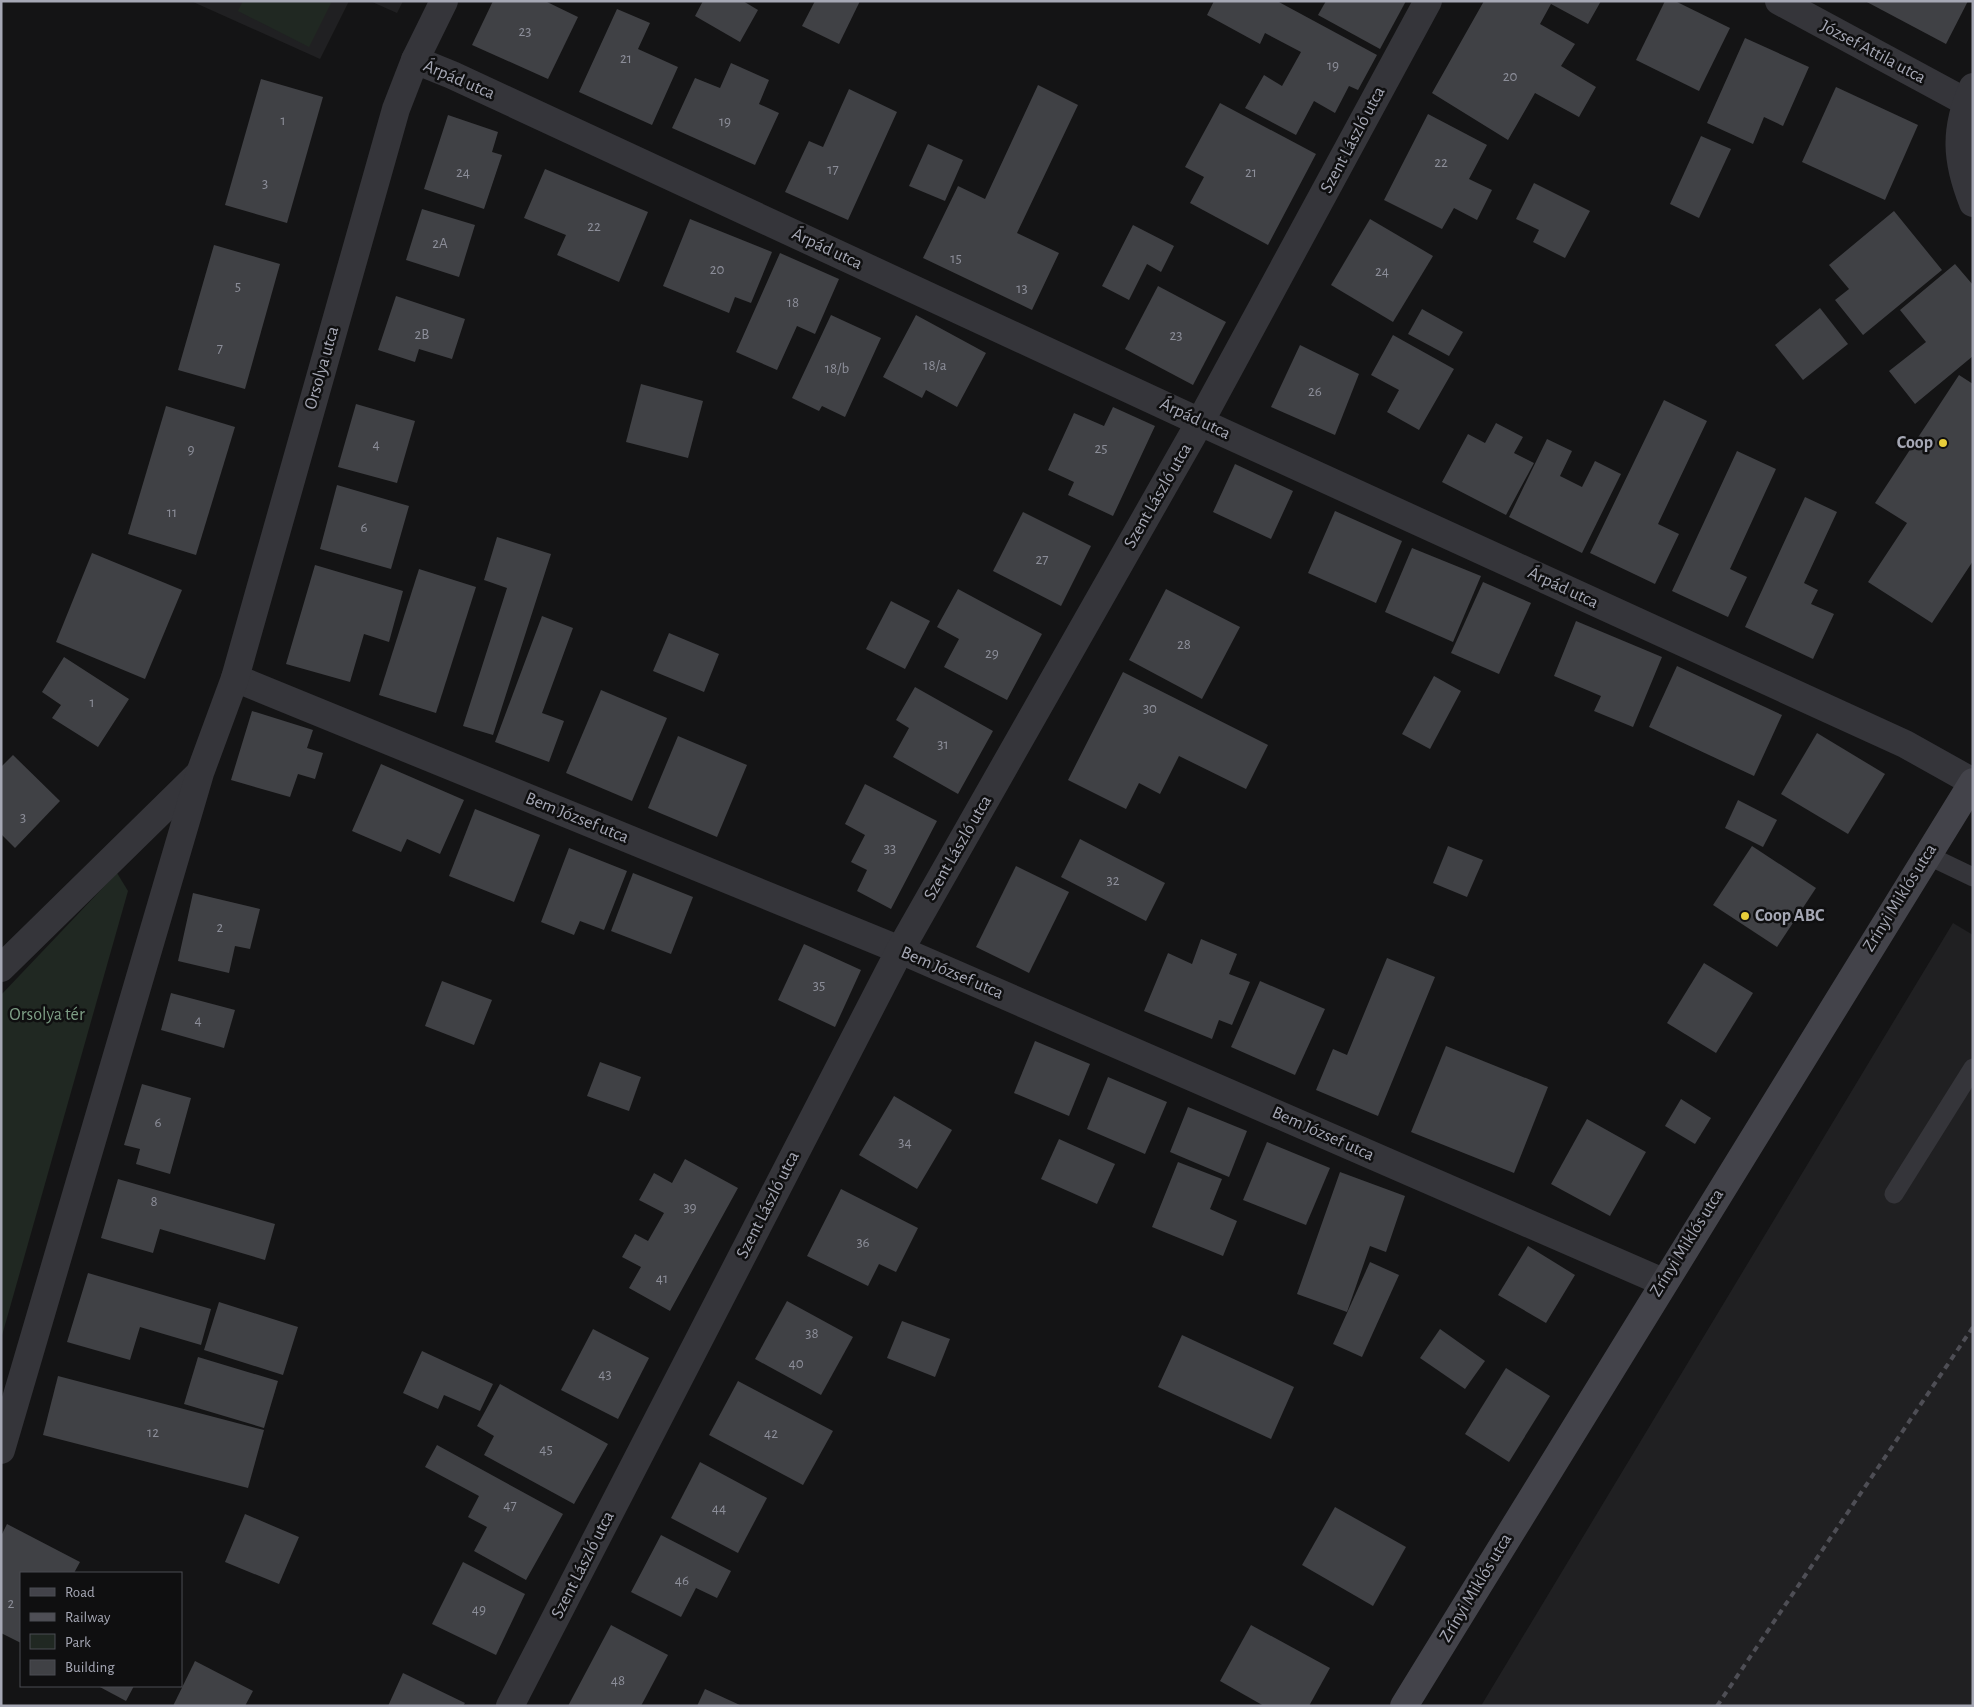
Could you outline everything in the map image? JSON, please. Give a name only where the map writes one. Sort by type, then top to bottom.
[{"type":"main road","name":"Zrínyi Miklós utca","points":[[1404,1706],[1663,1282],[1973,782]]},
{"type":"street","name":"Orsolya utca","points":[[234,678],[396,109],[415,60],[444,1]]},
{"type":"street","name":"Szent László utca","points":[[510,1706],[900,950],[1200,422],[1428,1]]},
{"type":"street","name":"József Attila utca","points":[[1779,1],[1970,95]]},
{"type":"street","name":"Árpád utca","points":[[415,60],[452,75],[1200,422],[1905,744],[1973,782]]},
{"type":"street","points":[[1970,95],[1961,124],[1960,166],[1973,203]]},
{"type":"street","points":[[1,1450],[200,773],[234,678]]},
{"type":"street","name":"Bem József utca","points":[[234,678],[900,950],[1663,1282]]},
{"type":"street","points":[[1,968],[200,773]]},
{"type":"lane","points":[[1927,855],[1973,877]]},
{"type":"lane","points":[[1894,1194],[1973,1068]]},
{"type":"shaded area","points":[[191,1],[349,1],[320,59]]},
{"type":"shaded area","points":[[370,1],[403,1],[397,13]]},
{"type":"shaded area","points":[[1953,923],[1973,935],[1973,1706],[1481,1706]]},
{"type":"green space","points":[[243,1],[332,1],[309,47],[238,11]]},
{"type":"green space","name":"Orsolya tér","points":[[117,873],[128,891],[1,1339],[1,995]]},
{"type":"building","points":[[493,1],[545,1],[578,17],[548,79],[472,45]]},
{"type":"building","points":[[703,1],[743,1],[758,10],[740,42],[695,16]]},
{"type":"building","points":[[815,1],[860,1],[839,44],[802,26]]},
{"type":"building","points":[[1214,1],[1277,1],[1377,55],[1358,90],[1349,86],[1335,113],[1314,101],[1296,135],[1245,108],[1264,75],[1282,86],[1301,52],[1265,33],[1260,44],[1207,15]]},
{"type":"building","points":[[1326,1],[1406,1],[1380,49],[1318,15]]},
{"type":"building","points":[[1484,1],[1601,1],[1588,24],[1551,4],[1540,24],[1575,44],[1561,66],[1596,87],[1579,117],[1535,93],[1508,140],[1432,93]]},
{"type":"building","points":[[1665,1],[1675,1],[1730,28],[1699,91],[1636,60]]},
{"type":"building","points":[[1865,1],[1968,1],[1946,44]]},
{"type":"building","points":[[617,9],[650,23],[638,49],[678,67],[652,125],[579,92]]},
{"type":"building","points":[[1745,38],[1809,67],[1783,126],[1764,117],[1753,144],[1707,123]]},
{"type":"building","points":[[731,63],[769,80],[759,104],[779,113],[755,165],[672,128],[695,78],[720,88]]},
{"type":"building","points":[[261,79],[323,97],[287,223],[225,205]]},
{"type":"building","points":[[1038,85],[1078,105],[1017,233],[1059,253],[1032,310],[923,258],[958,186],[985,199]]},
{"type":"building","points":[[1836,87],[1918,125],[1885,200],[1802,162]]},
{"type":"building","points":[[849,89],[897,112],[848,220],[785,192],[809,141],[823,147]]},
{"type":"building","points":[[1220,103],[1316,154],[1268,245],[1190,203],[1204,177],[1185,167]]},
{"type":"building","points":[[1428,114],[1487,145],[1469,179],[1492,190],[1477,220],[1454,208],[1442,229],[1384,200]]},
{"type":"building","points":[[448,115],[498,132],[492,152],[502,155],[484,209],[424,189]]},
{"type":"building","points":[[1701,136],[1731,149],[1699,218],[1670,204]]},
{"type":"building","points":[[928,144],[963,160],[945,201],[909,186]]},
{"type":"building","points":[[545,169],[648,212],[619,282],[557,255],[566,235],[524,218]]},
{"type":"building","points":[[1534,183],[1590,211],[1565,258],[1533,242],[1539,230],[1516,219]]},
{"type":"building","points":[[422,209],[475,225],[459,277],[406,260]]},
{"type":"building","points":[[1894,211],[1942,270],[1863,335],[1835,300],[1849,289],[1829,265]]},
{"type":"building","points":[[690,219],[772,252],[751,303],[735,297],[729,313],[663,286]]},
{"type":"building","points":[[1370,219],[1433,256],[1393,322],[1331,285]]},
{"type":"building","points":[[1133,225],[1174,246],[1161,272],[1147,264],[1129,300],[1102,286]]},
{"type":"building","points":[[214,245],[280,264],[245,389],[178,370]]},
{"type":"building","points":[[780,253],[839,279],[815,334],[797,326],[777,370],[736,352]]},
{"type":"building","points":[[1955,264],[1973,285],[1973,356],[1915,404],[1889,371],[1926,342],[1900,310]]},
{"type":"building","points":[[1158,286],[1226,322],[1193,385],[1125,349]]},
{"type":"building","points":[[396,296],[465,319],[452,359],[419,349],[415,362],[378,350]]},
{"type":"building","points":[[1820,308],[1848,344],[1803,380],[1775,345]]},
{"type":"building","points":[[1422,309],[1463,332],[1449,356],[1408,334]]},
{"type":"building","points":[[831,315],[881,338],[845,417],[822,406],[819,411],[792,398]]},
{"type":"building","points":[[916,315],[986,353],[957,407],[926,390],[922,398],[883,377]]},
{"type":"building","points":[[1393,335],[1454,369],[1419,430],[1387,412],[1399,390],[1371,375]]},
{"type":"building","points":[[1300,345],[1359,374],[1335,435],[1271,407]]},
{"type":"building","name":"Coop","points":[[1959,375],[1973,384],[1973,561],[1932,623],[1868,582],[1907,523],[1875,503]]},
{"type":"building","points":[[641,384],[703,401],[688,458],[626,442]]},
{"type":"building","points":[[1664,400],[1707,421],[1658,524],[1679,534],[1655,584],[1590,553]]},
{"type":"building","points":[[356,404],[415,421],[397,483],[338,467]]},
{"type":"building","points":[[166,406],[235,427],[196,555],[128,534]]},
{"type":"building","points":[[1113,407],[1155,426],[1113,516],[1068,495],[1074,482],[1048,470],[1074,413],[1104,426]]},
{"type":"building","points":[[1496,423],[1523,437],[1514,453],[1534,463],[1506,515],[1442,482],[1468,434],[1485,443]]},
{"type":"building","points":[[1547,439],[1572,451],[1560,476],[1582,487],[1595,461],[1621,474],[1582,553],[1509,517]]},
{"type":"building","points":[[1737,451],[1776,469],[1730,569],[1747,577],[1728,617],[1672,591]]},
{"type":"building","points":[[1235,464],[1293,491],[1271,539],[1213,512]]},
{"type":"building","points":[[337,485],[409,506],[391,569],[320,549]]},
{"type":"building","points":[[1805,497],[1837,512],[1804,583],[1818,590],[1811,604],[1834,614],[1813,659],[1745,627]]},
{"type":"building","points":[[1335,511],[1402,541],[1376,603],[1308,573]]},
{"type":"building","points":[[1023,512],[1091,546],[1061,606],[993,571]]},
{"type":"building","points":[[497,537],[551,554],[493,735],[463,726],[507,588],[484,580]]},
{"type":"building","points":[[1412,548],[1481,576],[1453,642],[1385,612]]},
{"type":"building","points":[[92,553],[182,590],[145,679],[56,642]]},
{"type":"building","points":[[315,565],[403,591],[389,642],[364,634],[350,682],[286,664]]},
{"type":"building","points":[[419,569],[476,587],[436,713],[379,695]]},
{"type":"building","points":[[1483,582],[1531,603],[1499,674],[1451,653]]},
{"type":"building","points":[[958,589],[1042,634],[1007,700],[944,667],[959,639],[937,627]]},
{"type":"building","points":[[1166,589],[1240,627],[1202,699],[1129,660]]},
{"type":"building","points":[[891,601],[930,621],[905,669],[866,649]]},
{"type":"building","points":[[542,616],[573,628],[542,713],[564,721],[549,762],[495,742]]},
{"type":"building","points":[[1576,621],[1662,657],[1633,727],[1594,711],[1601,696],[1554,676]]},
{"type":"building","points":[[669,633],[719,654],[704,692],[653,671]]},
{"type":"building","points":[[64,657],[129,699],[98,747],[52,718],[61,705],[42,692]]},
{"type":"building","points":[[1677,666],[1782,715],[1754,776],[1649,727]]},
{"type":"building","points":[[1123,672],[1268,745],[1246,789],[1179,756],[1160,794],[1139,783],[1126,809],[1068,780]]},
{"type":"building","points":[[1434,676],[1461,691],[1430,749],[1402,734]]},
{"type":"building","points":[[915,687],[993,731],[958,794],[893,757],[909,728],[896,720]]},
{"type":"building","points":[[601,690],[667,718],[632,801],[566,773]]},
{"type":"building","points":[[252,711],[313,730],[307,748],[323,753],[315,779],[298,774],[290,797],[231,780]]},
{"type":"building","points":[[1817,733],[1885,774],[1848,834],[1781,794]]},
{"type":"building","points":[[678,736],[747,765],[717,837],[648,808]]},
{"type":"building","points":[[13,755],[60,801],[15,848],[1,834],[1,767]]},
{"type":"building","points":[[381,764],[464,800],[440,854],[407,839],[401,852],[352,831]]},
{"type":"building","points":[[865,784],[937,821],[891,909],[857,891],[867,870],[851,862],[865,835],[845,824]]},
{"type":"building","points":[[1738,800],[1777,820],[1763,847],[1725,828]]},
{"type":"building","points":[[475,809],[540,835],[514,902],[449,876]]},
{"type":"building","points":[[1080,839],[1165,883],[1146,921],[1061,877]]},
{"type":"building","points":[[1448,846],[1483,860],[1467,897],[1433,883]]},
{"type":"building","points":[[1752,846],[1816,888],[1777,947],[1713,905]]},
{"type":"building","points":[[569,848],[627,871],[604,930],[580,921],[574,935],[541,922]]},
{"type":"building","points":[[1016,866],[1069,892],[1029,973],[976,947]]},
{"type":"building","points":[[633,873],[693,897],[671,954],[611,931]]},
{"type":"building","points":[[193,893],[260,909],[250,949],[235,946],[229,973],[178,961]]},
{"type":"building","points":[[1201,939],[1237,954],[1229,974],[1250,982],[1232,1025],[1219,1020],[1212,1039],[1144,1011],[1168,953],[1192,964]]},
{"type":"building","points":[[804,944],[861,970],[835,1027],[778,1000]]},
{"type":"building","points":[[1387,958],[1435,977],[1378,1116],[1316,1090],[1333,1049],[1347,1055]]},
{"type":"building","points":[[1704,963],[1753,993],[1716,1053],[1667,1023]]},
{"type":"building","points":[[442,981],[492,1000],[474,1045],[425,1026]]},
{"type":"building","points":[[1260,981],[1325,1009],[1295,1075],[1231,1047]]},
{"type":"building","points":[[171,993],[235,1010],[224,1048],[161,1030]]},
{"type":"building","points":[[1035,1041],[1090,1064],[1069,1116],[1014,1093]]},
{"type":"building","points":[[1446,1046],[1548,1087],[1514,1173],[1411,1132]]},
{"type":"building","points":[[600,1062],[641,1077],[629,1111],[587,1096]]},
{"type":"building","points":[[1108,1077],[1167,1102],[1145,1154],[1087,1129]]},
{"type":"building","points":[[142,1084],[191,1098],[170,1174],[136,1164],[140,1149],[124,1145]]},
{"type":"building","points":[[894,1096],[952,1130],[917,1189],[859,1155]]},
{"type":"building","points":[[1681,1099],[1711,1118],[1695,1144],[1665,1126]]},
{"type":"building","points":[[1188,1107],[1247,1131],[1229,1177],[1170,1152]]},
{"type":"building","points":[[1587,1119],[1646,1152],[1610,1216],[1551,1184]]},
{"type":"building","points":[[1059,1139],[1115,1164],[1097,1204],[1041,1179]]},
{"type":"building","points":[[1267,1142],[1330,1168],[1306,1225],[1243,1200]]},
{"type":"building","points":[[685,1159],[738,1188],[670,1311],[629,1288],[641,1267],[622,1257],[635,1234],[648,1241],[664,1213],[639,1200],[654,1173],[672,1183]]},
{"type":"building","points":[[1178,1162],[1222,1179],[1210,1209],[1237,1221],[1223,1256],[1152,1227]]},
{"type":"building","points":[[1340,1172],[1405,1196],[1386,1252],[1370,1246],[1347,1312],[1297,1294]]},
{"type":"building","points":[[118,1179],[275,1224],[265,1260],[160,1229],[153,1253],[101,1238]]},
{"type":"building","points":[[841,1189],[918,1228],[896,1272],[879,1264],[868,1286],[807,1256]]},
{"type":"building","points":[[1528,1246],[1575,1275],[1546,1323],[1498,1295]]},
{"type":"building","points":[[1370,1262],[1399,1275],[1362,1357],[1333,1344]]},
{"type":"building","points":[[88,1273],[211,1309],[201,1345],[140,1327],[130,1360],[67,1342]]},
{"type":"building","points":[[787,1301],[853,1337],[821,1395],[755,1359]]},
{"type":"building","points":[[219,1302],[298,1327],[283,1375],[204,1350]]},
{"type":"building","points":[[902,1321],[950,1339],[935,1377],[887,1358]]},
{"type":"building","points":[[593,1329],[649,1358],[618,1419],[561,1390]]},
{"type":"building","points":[[1440,1329],[1485,1361],[1465,1389],[1420,1358]]},
{"type":"building","points":[[1182,1335],[1294,1387],[1271,1439],[1158,1387]]},
{"type":"building","points":[[422,1351],[493,1384],[480,1411],[444,1395],[438,1409],[403,1393]]},
{"type":"building","points":[[198,1357],[278,1381],[264,1428],[184,1404]]},
{"type":"building","points":[[1506,1368],[1550,1396],[1509,1462],[1465,1434]]},
{"type":"building","points":[[58,1376],[264,1430],[248,1488],[43,1435]]},
{"type":"building","points":[[738,1381],[833,1431],[803,1485],[709,1435]]},
{"type":"building","points":[[500,1384],[608,1444],[574,1504],[484,1455],[494,1436],[477,1426]]},
{"type":"building","points":[[437,1445],[563,1514],[526,1580],[474,1551],[487,1527],[468,1517],[479,1496],[425,1467]]},
{"type":"building","points":[[700,1462],[767,1498],[738,1553],[671,1518]]},
{"type":"building","points":[[1335,1507],[1406,1547],[1373,1606],[1302,1565]]},
{"type":"building","points":[[245,1514],[299,1537],[279,1584],[225,1562]]},
{"type":"building","points":[[7,1524],[80,1562],[75,1572],[20,1572],[20,1642],[1,1633],[1,1536]]},
{"type":"building","points":[[661,1535],[731,1571],[717,1598],[696,1588],[681,1617],[631,1592]]},
{"type":"building","points":[[463,1562],[525,1594],[496,1655],[432,1624]]},
{"type":"building","points":[[611,1625],[668,1655],[641,1706],[568,1706]]},
{"type":"building","points":[[1251,1625],[1330,1668],[1309,1706],[1264,1706],[1220,1681]]},
{"type":"building","points":[[195,1661],[253,1691],[245,1706],[173,1706]]},
{"type":"building","points":[[403,1673],[465,1703],[463,1706],[388,1706]]},
{"type":"building","points":[[100,1687],[133,1687],[126,1701]]},
{"type":"building","points":[[705,1689],[742,1706],[697,1706]]},
{"type":"railway","points":[[1717,1706],[1973,1327]]},
{"type":"place","name":"Coop","points":[[1943,443]]},
{"type":"place","name":"Coop ABC","points":[[1745,916]]}]
